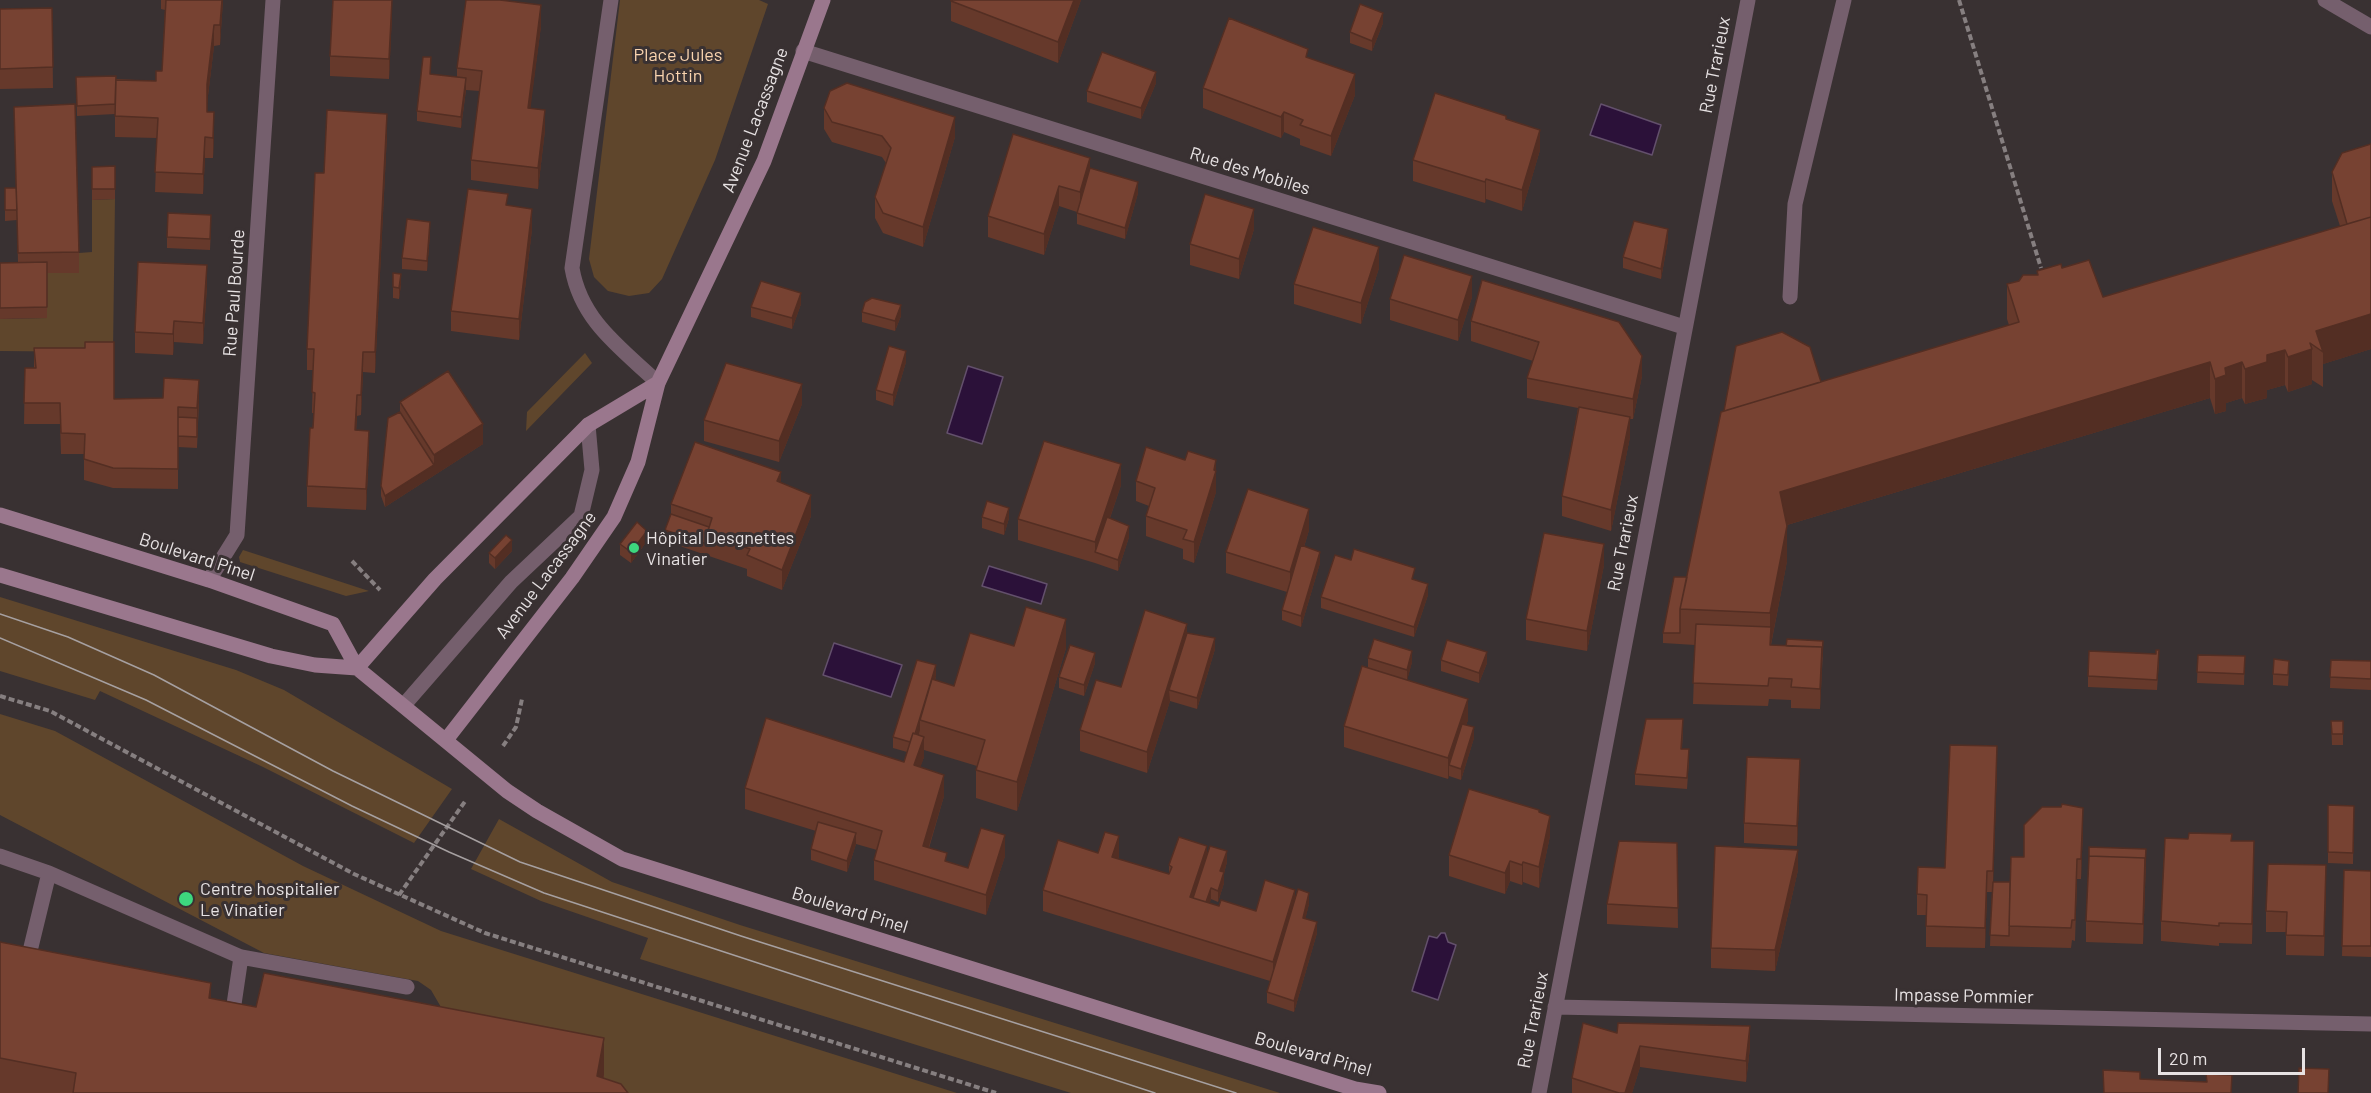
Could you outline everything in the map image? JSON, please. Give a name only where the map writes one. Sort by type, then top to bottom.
[{"type":"main road","name":"Avenue Lacassagne","points":[[446,740],[572,578],[614,517],[638,462],[658,383],[764,161],[823,0]]},
{"type":"main road","points":[[0,575],[271,656],[315,665],[357,668],[435,579],[588,425],[658,383]]},
{"type":"main road","name":"Boulevard Pinel","points":[[0,515],[209,580],[333,624],[357,668],[524,803],[622,859],[1344,1086],[1379,1093]]},
{"type":"street","name":"Rue Paul Bourde","points":[[209,580],[237,535],[273,0]]},
{"type":"street","points":[[611,0],[572,268],[575,288],[584,307],[597,324],[658,383]]},
{"type":"street","name":"Rue Trarieux","points":[[1539,1093],[1748,0]]},
{"type":"street","points":[[1790,297],[1795,204],[1844,0]]},
{"type":"street","points":[[2325,0],[2371,27]]},
{"type":"street","name":"Rue des Mobiles","points":[[803,51],[1684,327]]},
{"type":"street","name":"Avenue Lacassagne","points":[[404,705],[511,582],[581,516],[592,470],[588,425]]},
{"type":"street","points":[[0,856],[49,873],[241,957],[407,987]]},
{"type":"street","points":[[30,947],[49,873]]},
{"type":"street","points":[[233,1011],[241,957]]},
{"type":"street","name":"Impasse Pommier","points":[[1555,1007],[2371,1024]]},
{"type":"path","points":[[1959,0],[2041,268]]},
{"type":"path","points":[[0,696],[50,711],[354,874],[484,933],[996,1093]]},
{"type":"green space","name":"Place Jules Hottin","points":[[620,0],[759,0],[768,4],[715,160],[662,279],[649,293],[629,296],[608,291],[594,277],[589,259]]},
{"type":"green space","points":[[115,199],[113,352],[0,351],[0,319],[47,318],[47,273],[79,272],[79,253],[92,252],[92,200]]},
{"type":"green space","points":[[585,353],[592,363],[526,431],[527,412]]},
{"type":"green space","points":[[243,550],[369,591],[346,596],[240,562],[239,557]]},
{"type":"green space","points":[[0,597],[236,670],[284,690],[452,789],[414,843],[263,767],[100,691],[95,700],[0,671]]},
{"type":"green space","points":[[0,714],[55,731],[303,866],[441,931],[957,1093],[601,1093],[445,1014],[431,990],[418,981],[264,953],[0,815]]},
{"type":"green space","points":[[499,819],[612,882],[740,925],[1280,1093],[1071,1093],[640,959],[648,938],[541,901],[471,869]]},
{"type":"shaded area","points":[[1601,104],[1661,125],[1652,155],[1590,135]]},
{"type":"shaded area","points":[[968,366],[1003,377],[982,444],[947,433]]},
{"type":"shaded area","points":[[989,566],[1047,584],[1041,604],[982,586]]},
{"type":"shaded area","points":[[834,643],[902,665],[891,697],[823,675]]},
{"type":"shaded area","points":[[1441,933],[1445,933],[1448,942],[1456,945],[1438,1000],[1412,991],[1429,936],[1437,938]]},
{"type":"building","points":[[166,0],[222,0],[220,25],[214,25],[207,84],[207,112],[214,112],[213,138],[205,137],[203,174],[155,172],[158,118],[115,116],[116,80],[156,81],[156,71],[162,71]]},
{"type":"building","points":[[333,0],[392,0],[389,59],[330,56]]},
{"type":"building","points":[[466,0],[500,0],[541,5],[528,108],[545,110],[538,168],[471,160],[482,71],[457,68]]},
{"type":"building","points":[[951,0],[1074,0],[1058,42]]},
{"type":"building","points":[[1360,4],[1383,13],[1372,41],[1350,32]]},
{"type":"building","points":[[52,8],[53,67],[0,69],[0,9]]},
{"type":"building","points":[[1229,18],[1308,49],[1306,57],[1355,74],[1331,136],[1300,125],[1303,120],[1284,112],[1281,117],[1203,88]]},
{"type":"building","points":[[1102,52],[1156,72],[1141,108],[1087,91]]},
{"type":"building","points":[[423,57],[431,57],[430,74],[466,78],[461,117],[417,111]]},
{"type":"building","points":[[116,76],[115,104],[77,106],[76,77]]},
{"type":"building","points":[[847,83],[955,117],[923,227],[883,213],[875,197],[891,148],[882,136],[832,122],[824,108],[830,91]]},
{"type":"building","points":[[1435,93],[1506,116],[1506,119],[1540,130],[1522,190],[1486,179],[1485,182],[1413,160]]},
{"type":"building","points":[[75,104],[79,252],[18,253],[14,107]]},
{"type":"building","points":[[327,110],[387,114],[375,352],[363,352],[361,395],[357,395],[355,430],[369,431],[366,489],[307,486],[310,428],[313,428],[315,393],[312,392],[314,349],[307,349],[315,173],[324,173]]},
{"type":"building","points":[[1013,134],[1090,158],[1080,192],[1059,186],[1044,234],[988,216]]},
{"type":"building","points":[[2371,144],[2371,217],[2347,224],[2332,172],[2342,153]]},
{"type":"building","points":[[115,166],[115,189],[92,189],[92,167]]},
{"type":"building","points":[[1090,168],[1138,182],[1125,228],[1077,213]]},
{"type":"building","points":[[5,188],[16,188],[17,210],[5,210]]},
{"type":"building","points":[[468,189],[508,194],[506,205],[532,209],[519,319],[451,311]]},
{"type":"building","points":[[1205,194],[1254,209],[1239,259],[1190,244]]},
{"type":"building","points":[[168,213],[211,215],[210,239],[167,237]]},
{"type":"building","points":[[2371,217],[2371,314],[2316,331],[2323,352],[2310,343],[2312,349],[2288,357],[2285,350],[2267,355],[2267,362],[2245,369],[2242,362],[2225,368],[2226,375],[2215,379],[2210,362],[1780,492],[1787,526],[1770,613],[1680,609],[1721,412],[2019,322],[2007,284],[2019,281],[2023,275],[2038,275],[2037,271],[2061,264],[2062,268],[2089,260],[2103,297]]},
{"type":"building","points":[[407,219],[430,222],[427,261],[402,258]]},
{"type":"building","points":[[1634,221],[1668,229],[1661,269],[1623,257]]},
{"type":"building","points":[[1313,227],[1379,247],[1361,303],[1294,284]]},
{"type":"building","points":[[1404,255],[1472,276],[1458,320],[1390,299]]},
{"type":"building","points":[[47,262],[47,307],[0,308],[0,263]]},
{"type":"building","points":[[138,262],[207,265],[203,323],[174,321],[173,334],[135,332]]},
{"type":"building","points":[[393,273],[401,274],[399,288],[393,287]]},
{"type":"building","points":[[1482,280],[1619,322],[1642,356],[1633,399],[1527,378],[1539,342],[1471,321]]},
{"type":"building","points":[[761,281],[801,293],[792,318],[751,307]]},
{"type":"building","points":[[872,298],[901,305],[895,321],[862,312],[865,302]]},
{"type":"building","points":[[1782,332],[1810,347],[1821,382],[1724,411],[1736,346]]},
{"type":"building","points":[[85,342],[114,342],[114,399],[163,398],[164,378],[199,380],[197,408],[178,407],[178,469],[113,468],[84,459],[85,434],[61,433],[60,403],[24,403],[25,368],[36,368],[34,348],[85,348]]},
{"type":"building","points":[[889,346],[906,351],[893,395],[876,390]]},
{"type":"building","points":[[726,363],[802,384],[779,441],[704,420]]},
{"type":"building","points":[[448,371],[483,424],[434,455],[400,402]]},
{"type":"building","points":[[1579,407],[1630,417],[1611,510],[1562,496]]},
{"type":"building","points":[[400,412],[434,465],[385,496],[381,486],[388,418]]},
{"type":"building","points":[[178,417],[197,418],[197,437],[178,436]]},
{"type":"building","points":[[1044,441],[1121,464],[1095,542],[1018,519]]},
{"type":"building","points":[[695,442],[781,472],[777,481],[811,495],[782,570],[747,555],[750,549],[707,534],[712,518],[671,504]]},
{"type":"building","points":[[1146,447],[1185,460],[1188,451],[1216,460],[1214,470],[1216,471],[1194,542],[1183,539],[1187,530],[1146,516],[1155,488],[1136,481]]},
{"type":"building","points":[[1248,489],[1309,509],[1290,572],[1226,552]]},
{"type":"building","points":[[987,501],[1009,508],[1004,524],[982,517]]},
{"type":"building","points":[[671,514],[709,527],[707,544],[665,530]]},
{"type":"building","points":[[1107,517],[1129,526],[1118,560],[1095,552]]},
{"type":"building","points":[[637,522],[647,531],[631,552],[620,544]]},
{"type":"building","points":[[1544,533],[1604,544],[1587,631],[1526,619]]},
{"type":"building","points":[[506,535],[512,540],[495,558],[489,553]]},
{"type":"building","points":[[1301,545],[1320,552],[1301,616],[1282,610]]},
{"type":"building","points":[[1354,549],[1415,568],[1412,579],[1428,584],[1414,627],[1321,597],[1335,555],[1351,560]]},
{"type":"building","points":[[1674,577],[1687,577],[1680,609],[1680,633],[1663,633]]},
{"type":"building","points":[[1026,607],[1066,619],[1017,782],[976,770],[985,740],[920,720],[932,679],[954,686],[970,633],[1014,646]]},
{"type":"building","points":[[1145,610],[1187,624],[1147,752],[1080,730],[1096,680],[1121,687]]},
{"type":"building","points":[[1696,624],[1771,627],[1770,645],[1822,647],[1820,689],[1791,687],[1792,679],[1769,678],[1768,686],[1693,683]]},
{"type":"building","points":[[1187,633],[1215,638],[1197,698],[1169,690]]},
{"type":"building","points":[[1374,639],[1412,651],[1407,670],[1368,658]]},
{"type":"building","points":[[1787,639],[1823,641],[1822,657],[1822,647],[1786,646]]},
{"type":"building","points":[[1447,640],[1487,652],[1479,673],[1441,660]]},
{"type":"building","points":[[1070,645],[1095,653],[1084,685],[1059,677]]},
{"type":"building","points":[[2156,650],[2159,650],[2157,680],[2088,676],[2089,651],[2156,654]]},
{"type":"building","points":[[2198,655],[2245,656],[2244,674],[2197,672]]},
{"type":"building","points":[[2274,659],[2289,661],[2288,675],[2273,674]]},
{"type":"building","points":[[917,660],[936,665],[915,734],[913,733],[910,742],[893,737]]},
{"type":"building","points":[[2331,660],[2371,661],[2371,679],[2330,677]]},
{"type":"building","points":[[1362,666],[1468,699],[1448,758],[1344,726]]},
{"type":"building","points":[[766,718],[904,762],[913,733],[924,737],[914,765],[944,775],[923,846],[947,853],[945,861],[968,868],[981,828],[1005,835],[986,895],[874,860],[882,831],[745,788]]},
{"type":"building","points":[[1646,719],[1683,719],[1681,749],[1689,749],[1687,778],[1635,774]]},
{"type":"building","points":[[2331,721],[2343,721],[2343,734],[2332,734]]},
{"type":"building","points":[[1462,724],[1474,727],[1461,769],[1449,765]]},
{"type":"building","points":[[1950,745],[1997,746],[1993,871],[1987,871],[1985,928],[1926,926],[1927,895],[1917,894],[1918,867],[1945,868]]},
{"type":"building","points":[[1747,757],[1800,759],[1797,826],[1744,823]]},
{"type":"building","points":[[1469,789],[1539,810],[1550,816],[1539,867],[1510,861],[1505,873],[1449,855]]},
{"type":"building","points":[[2062,804],[2083,808],[2081,859],[2077,859],[2075,920],[2072,920],[2071,928],[2009,926],[2011,857],[2024,857],[2024,825],[2042,807],[2061,807]]},
{"type":"building","points":[[2328,805],[2354,806],[2353,853],[2328,852]]},
{"type":"building","points":[[818,822],[856,833],[847,861],[811,849]]},
{"type":"building","points":[[1105,832],[1119,836],[1112,857],[1169,874],[1172,867],[1169,865],[1179,837],[1207,846],[1190,897],[1219,906],[1221,900],[1256,911],[1265,880],[1295,890],[1273,962],[1043,890],[1058,840],[1098,853]]},
{"type":"building","points":[[2189,833],[2232,834],[2231,841],[2254,841],[2252,924],[2219,923],[2219,926],[2161,921],[2165,838],[2188,839]]},
{"type":"building","points":[[1619,841],[1677,843],[1678,908],[1607,904]]},
{"type":"building","points":[[1210,846],[1227,851],[1220,871],[1224,872],[1218,891],[1211,888],[1206,902],[1193,898]]},
{"type":"building","points":[[1715,846],[1798,850],[1775,950],[1711,948]]},
{"type":"building","points":[[2089,847],[2146,849],[2145,867],[2145,858],[2089,856]]},
{"type":"building","points":[[2089,856],[2145,858],[2143,924],[2086,921]]},
{"type":"building","points":[[2268,864],[2326,865],[2324,936],[2286,935],[2287,912],[2266,911]]},
{"type":"building","points":[[2344,870],[2371,871],[2371,946],[2342,946]]},
{"type":"building","points":[[1993,882],[2010,882],[2009,936],[1990,935]]},
{"type":"building","points":[[1298,889],[1309,893],[1303,918],[1317,922],[1294,1001],[1267,992]]},
{"type":"building","points":[[0,942],[211,983],[209,998],[256,1007],[264,973],[604,1038],[597,1076],[621,1084],[628,1093],[73,1093],[76,1073],[0,1058]]},
{"type":"building","points":[[1583,1023],[1617,1033],[1618,1023],[1750,1026],[1746,1061],[1640,1046],[1625,1093],[1619,1093],[1572,1078]]},
{"type":"building","points":[[2299,1068],[2329,1069],[2328,1093],[2298,1093]]},
{"type":"building","points":[[2103,1070],[2140,1072],[2140,1079],[2207,1082],[2206,1074],[2232,1075],[2231,1093],[2104,1093]]},
{"type":"tram line","points":[[0,614],[68,637],[154,675],[333,771],[520,862],[741,936],[1236,1093]]},
{"type":"tram line","points":[[0,638],[146,700],[352,806],[449,852],[544,893],[1155,1093]]},
{"type":"place","name":"Hôpital Desgnettes Vinatier","points":[[634,548]]},
{"type":"place","name":"Centre hospitalier Le Vinatier","points":[[186,899]]}]
